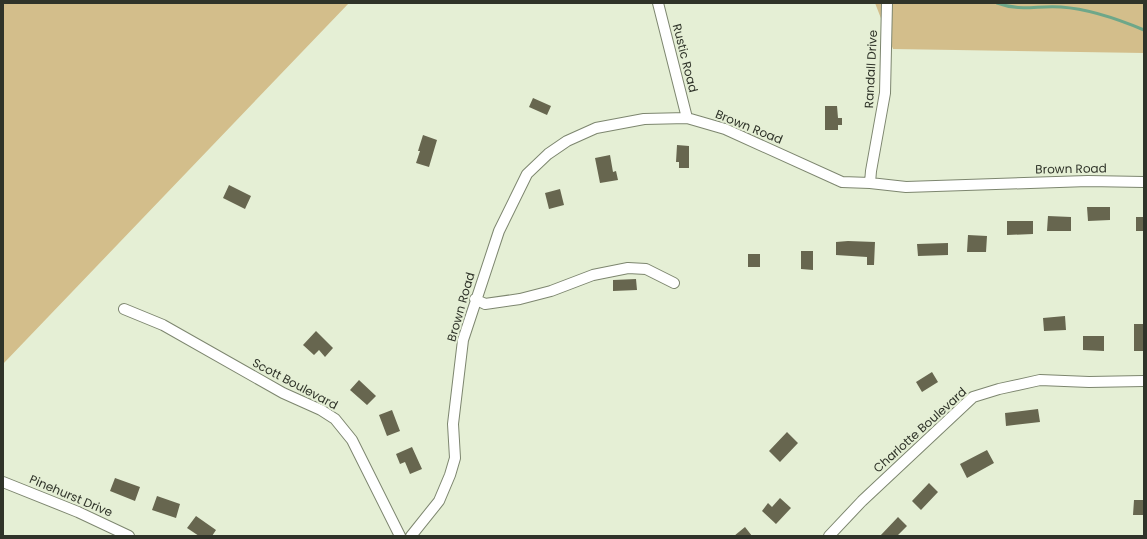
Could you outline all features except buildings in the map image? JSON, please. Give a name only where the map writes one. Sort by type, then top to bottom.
[{"type":"street","name":"Rustic Road","points":[[658,3],[687,118]]},
{"type":"street","name":"Randall Drive","points":[[870,183],[885,93],[887,3]]},
{"type":"street","name":"Brown Road","points":[[411,536],[439,501],[450,475],[455,458],[453,424],[462,340],[498,231],[527,174],[548,154],[567,141],[596,128],[644,119],[687,118],[725,129],[842,182],[906,187],[1088,181],[1144,182]]},
{"type":"street","points":[[475,299],[485,304],[520,299],[551,291],[593,275],[628,268],[646,269],[674,283]]},
{"type":"street","name":"Scott Boulevard","points":[[124,310],[163,325],[283,393],[321,410],[335,419],[352,440],[400,536]]},
{"type":"street","name":"Charlotte Boulevard","points":[[829,536],[862,501],[973,397],[999,389],[1040,380],[1090,382],[1144,381]]},
{"type":"street","name":"Pinehurst Drive","points":[[3,482],[78,512],[129,536]]},
{"type":"shaded area","points":[[3,3],[349,3],[3,364]]},
{"type":"shaded area","points":[[875,3],[1144,3],[1144,53],[893,49]]},
{"type":"waterway","points":[[997,3],[1022,8],[1053,7],[1083,10],[1114,18],[1144,30]]}]
